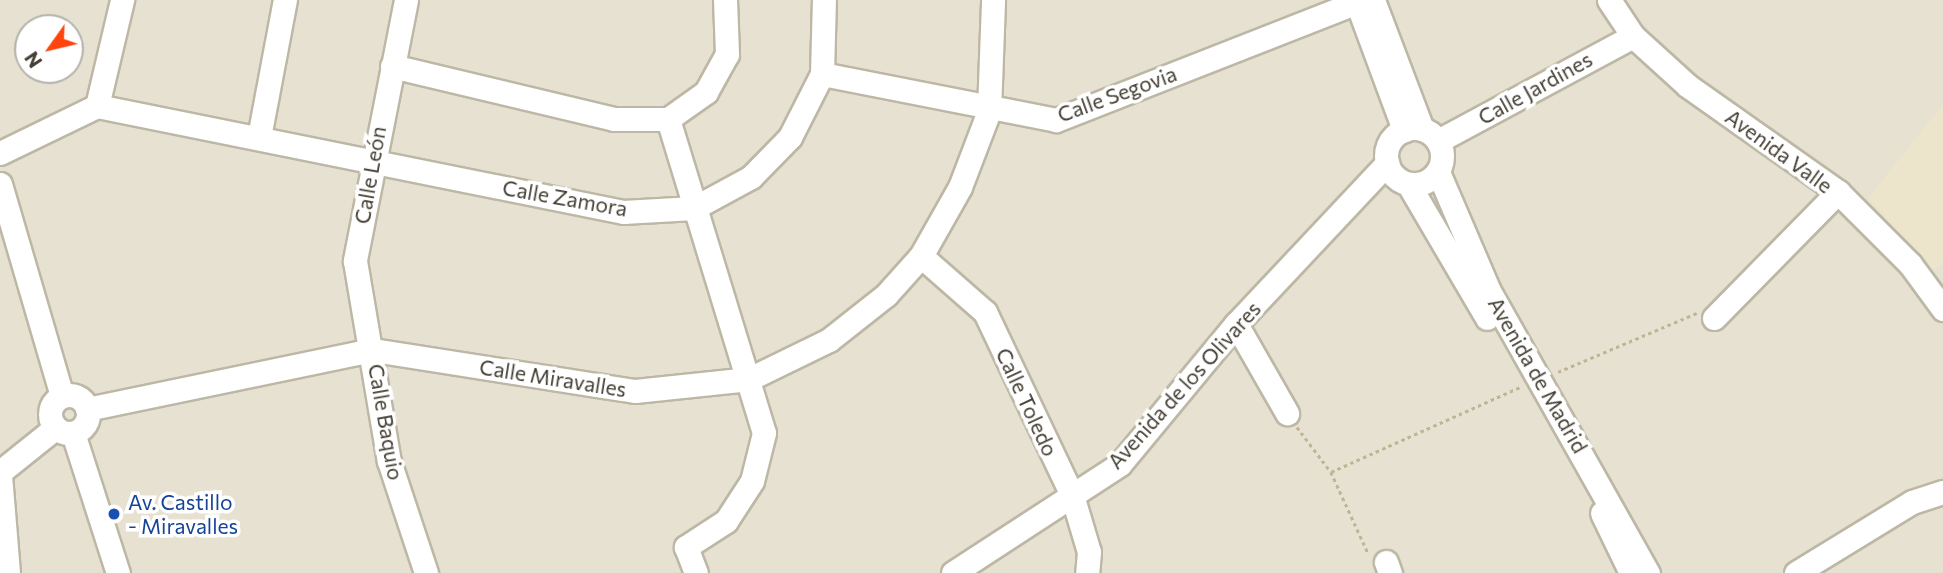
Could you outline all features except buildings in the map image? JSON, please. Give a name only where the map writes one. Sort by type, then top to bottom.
[{"type":"street","points":[[0,153],[97,106],[122,0]]},
{"type":"street","points":[[259,137],[285,0]]},
{"type":"street","name":"Calle León","points":[[373,350],[355,261],[406,0]]},
{"type":"street","points":[[392,66],[614,119],[668,119],[706,92],[727,54],[725,0]]},
{"type":"street","name":"Calle Zamora","points":[[97,106],[623,212],[694,208],[751,177],[782,145],[822,74],[824,0]]},
{"type":"street","name":"Calle Miravalles","points":[[87,409],[373,350],[635,391],[749,379],[829,340],[886,295],[921,256],[960,187],[989,111],[993,0]]},
{"type":"street","points":[[1362,0],[1438,172],[1409,185]]},
{"type":"street","name":"Calle Segovia","points":[[822,74],[989,111],[1056,120],[1362,0]]},
{"type":"street","name":"Avenida Valle","points":[[1609,0],[1633,36],[1688,86],[1838,192],[1910,264],[1943,309]]},
{"type":"street","name":"Calle Jardines","points":[[1421,133],[1633,36]]},
{"type":"street","points":[[668,119],[764,433],[752,481],[726,521],[686,547],[696,573]]},
{"type":"street","name":"Avenida de los Olivares","points":[[953,573],[1120,464],[1236,324],[1387,163],[1392,139],[1421,133]]},
{"type":"street","name":"Avenida de Madrid","points":[[1387,163],[1409,185],[1533,382],[1648,573]]},
{"type":"street","name":"Avenida de Madrid","points":[[1438,172],[1489,291],[1631,573]]},
{"type":"street","points":[[0,184],[8,249],[62,396]]},
{"type":"street","points":[[1720,312],[1838,192]]},
{"type":"street","name":"Calle Toledo","points":[[921,256],[985,313],[1072,495],[1089,552],[1087,573]]},
{"type":"street","points":[[1236,324],[1287,413]]},
{"type":"street","name":"Calle Baquio","points":[[373,350],[389,461],[426,573]]},
{"type":"street","points":[[8,573],[0,473],[64,430],[87,421],[87,409],[80,398],[62,396]]},
{"type":"street","points":[[62,396],[50,410],[64,430],[118,573]]},
{"type":"street","points":[[1797,573],[1912,502],[1943,492]]},
{"type":"path","points":[[1331,472],[1688,315],[1720,312]]},
{"type":"path","points":[[1287,413],[1331,472],[1370,558],[1388,569]]},
{"type":"shaded area","points":[[0,0],[1943,0],[1943,573],[0,573]]},
{"type":"shaded area","points":[[1943,104],[1943,264],[1934,269],[1868,199]]},
{"type":"place","name":"Av. Castillo - Miravalles","points":[[114,514]]}]
